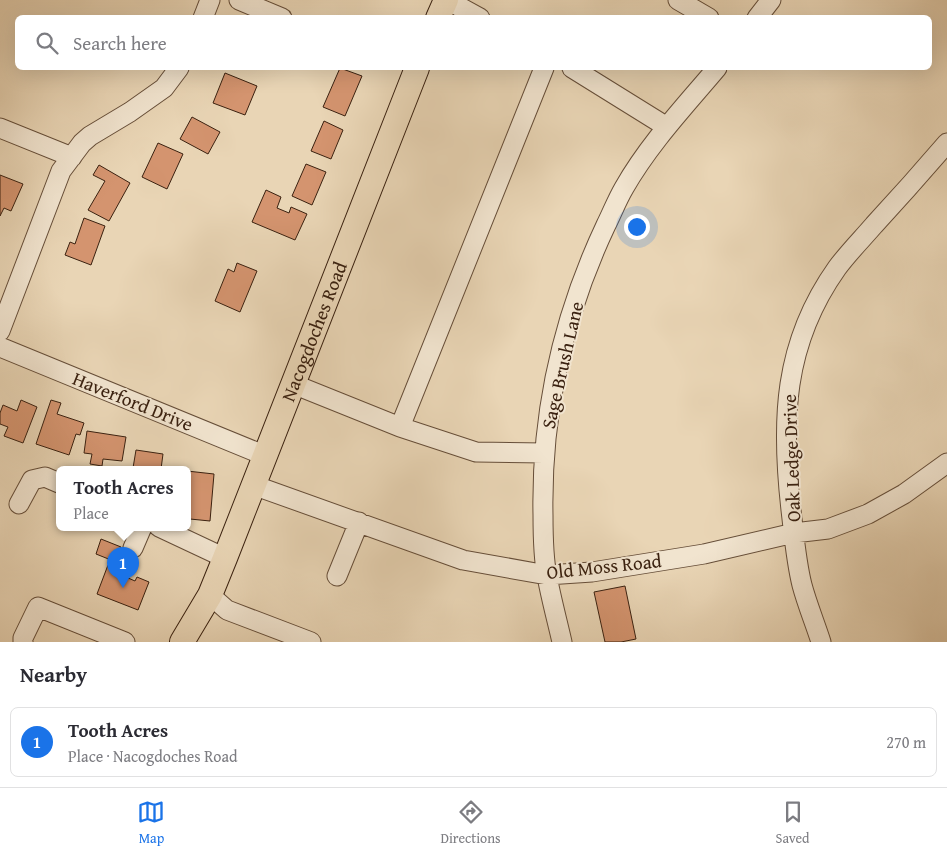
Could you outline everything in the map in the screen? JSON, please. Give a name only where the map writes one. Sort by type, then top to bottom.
[{"type":"main road","points":[[439,15],[446,0]]},
{"type":"main road","name":"Nacogdoches Road","points":[[182,642],[210,595],[266,456],[411,70]]},
{"type":"main road","name":"Nacogdoches Road","points":[[200,642],[210,595]]},
{"type":"street","points":[[204,15],[210,0]]},
{"type":"street","points":[[239,0],[275,15]]},
{"type":"street","points":[[446,0],[474,15]]},
{"type":"street","points":[[678,0],[704,15]]},
{"type":"street","points":[[759,15],[771,0]]},
{"type":"street","points":[[0,331],[61,171],[82,143],[90,136],[130,112],[164,88],[178,70]]},
{"type":"street","points":[[400,427],[543,70]]},
{"type":"street","points":[[575,70],[667,127]]},
{"type":"street","name":"Sage Brush Lane","points":[[562,642],[547,575],[543,515],[544,453],[551,396],[566,331],[588,266],[624,188],[667,127],[715,70]]},
{"type":"street","points":[[0,128],[72,157]]},
{"type":"street","name":"Oak Ledge Drive","points":[[821,642],[802,584],[788,487],[786,423],[787,399],[793,366],[808,319],[838,266],[947,143]]},
{"type":"street","name":"Haverford Drive","points":[[0,347],[266,456]]},
{"type":"street","points":[[293,384],[400,427],[476,452],[544,453]]},
{"type":"street","name":"Old Moss Road","points":[[254,485],[463,560],[547,575],[592,572],[704,554],[794,533],[828,529],[868,514],[904,494],[947,463]]},
{"type":"street","points":[[19,504],[32,480],[45,476],[56,482]]},
{"type":"street","points":[[336,576],[359,522]]},
{"type":"street","points":[[133,548],[140,531]]},
{"type":"street","points":[[168,531],[225,558]]},
{"type":"street","points":[[210,595],[227,610],[311,642]]},
{"type":"street","points":[[26,641],[38,607],[124,642]]},
{"type":"building","points":[[339,70],[346,70],[362,76],[345,116],[323,107]]},
{"type":"building","points":[[225,73],[257,86],[245,115],[213,103]]},
{"type":"building","points":[[192,117],[220,132],[208,154],[180,139]]},
{"type":"building","points":[[324,121],[343,130],[331,159],[311,151]]},
{"type":"building","points":[[158,143],[183,154],[167,189],[142,177]]},
{"type":"building","points":[[306,164],[326,172],[312,205],[292,196]]},
{"type":"building","points":[[99,165],[130,183],[109,221],[88,210],[105,181],[93,175]]},
{"type":"building","points":[[0,175],[23,184],[11,211],[4,208],[0,216]]},
{"type":"building","points":[[266,190],[281,197],[277,208],[289,213],[291,207],[307,214],[295,240],[252,222]]},
{"type":"building","points":[[84,218],[105,226],[91,265],[65,255],[70,242],[75,244]]},
{"type":"building","points":[[237,263],[257,271],[240,312],[215,301],[228,269],[234,272]]},
{"type":"building","points":[[21,400],[37,407],[23,443],[4,436],[8,427],[0,424],[0,413],[3,405],[17,411]]},
{"type":"building","points":[[51,400],[61,403],[57,414],[84,423],[80,435],[76,434],[69,455],[36,444]]},
{"type":"building","points":[[87,431],[126,437],[122,461],[103,459],[102,466],[90,464],[92,454],[84,453]]},
{"type":"building","points":[[136,450],[163,454],[161,466],[133,466]]},
{"type":"building","points":[[191,471],[214,474],[210,521],[191,519]]},
{"type":"building","points":[[101,539],[121,547],[116,562],[96,554]]},
{"type":"building","points":[[108,565],[121,570],[119,574],[135,581],[137,577],[149,582],[138,610],[97,594]]},
{"type":"building","points":[[625,586],[636,639],[621,642],[605,642],[594,592]]},
{"type":"place","name":"Tooth Acres","points":[[123,588]]}]
